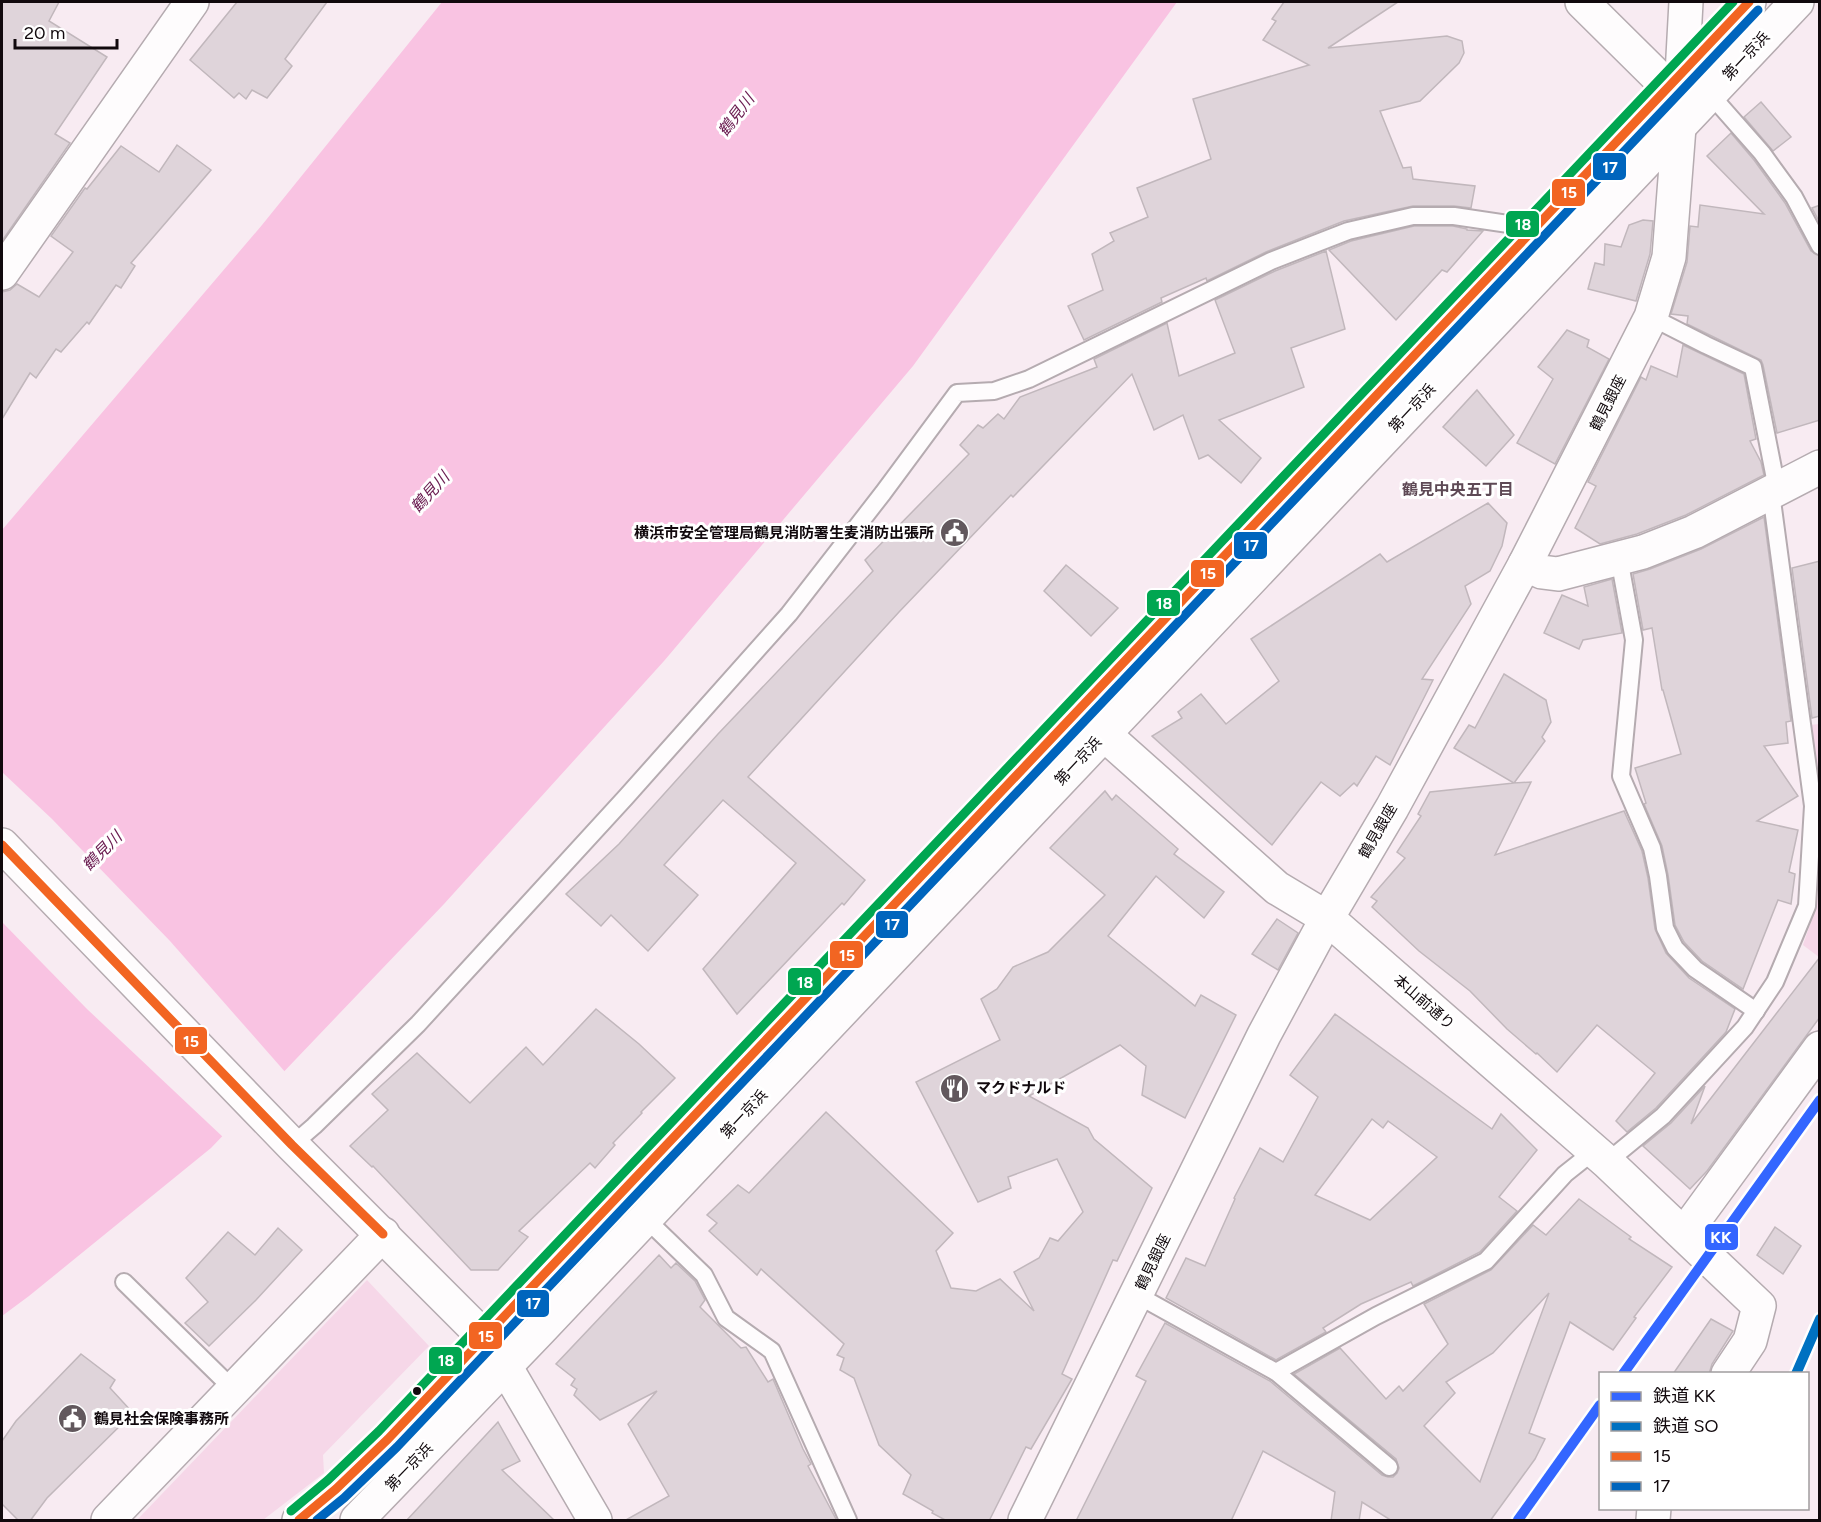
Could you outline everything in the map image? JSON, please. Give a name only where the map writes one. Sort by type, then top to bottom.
[{"type":"main road","points":[[2,273],[192,2]]},
{"type":"main road","points":[[1582,2],[1675,79]]},
{"type":"main road","points":[[1675,79],[1686,2]]},
{"type":"main road","points":[[299,1521],[388,1440],[1749,2]]},
{"type":"main road","name":"第一京浜","points":[[357,1521],[1797,2]]},
{"type":"main road","name":"鶴見銀座","points":[[1025,1521],[1264,1035],[1327,918],[1392,808],[1525,564],[1651,317],[1670,257],[1679,127],[1675,79]]},
{"type":"main road","points":[[1525,564],[1542,572],[1558,574],[1643,552],[1694,532],[1820,467]]},
{"type":"main road","name":"本山前通り","points":[[1078,711],[1277,888],[1327,918],[1601,1156],[1759,1306],[1750,1341],[1729,1372]]},
{"type":"main road","points":[[2,844],[285,1137],[484,1337],[505,1366],[594,1521]]},
{"type":"main road","points":[[1684,1234],[1820,1048]]},
{"type":"main road","points":[[108,1521],[383,1234]]},
{"type":"lane","points":[[1710,94],[1762,153],[1788,188],[1820,246]]},
{"type":"lane","points":[[285,1137],[314,1126],[418,1024],[626,797],[789,614],[957,393],[994,391],[1029,379],[1271,261],[1348,231],[1413,216],[1454,216],[1535,228]]},
{"type":"lane","points":[[1276,1372],[1376,1316],[1486,1261],[1565,1174],[1601,1156],[1663,1116],[1745,1027],[1775,982],[1807,906],[1813,806],[1774,491],[1753,367],[1651,317]]},
{"type":"lane","points":[[1619,558],[1634,640],[1621,776],[1652,848],[1665,928],[1675,948],[1695,969],[1755,1011]]},
{"type":"lane","points":[[645,1218],[704,1275],[726,1318],[772,1351],[848,1521]]},
{"type":"lane","points":[[124,1282],[234,1390]]},
{"type":"lane","points":[[1137,1295],[1276,1372],[1389,1467]]},
{"type":"shaded area","points":[[1819,724],[1819,808],[1810,725]]},
{"type":"shaded area","points":[[1819,877],[1819,957],[1803,945],[1817,904]]},
{"type":"shaded area","points":[[367,1280],[429,1346],[323,1455],[324,1473],[263,1520],[137,1520]]},
{"type":"water","name":"鶴見川","points":[[442,2],[1177,2],[913,366],[664,661],[444,904],[211,1148],[2,1316],[2,530],[262,225]]},
{"type":"pier","points":[[2,772],[52,819],[170,941],[286,1073],[224,1138],[87,1009],[2,922]]},
{"type":"building","points":[[2,2],[59,2],[49,21],[107,57],[55,134],[70,143],[2,241]]},
{"type":"building","points":[[237,2],[327,2],[285,59],[292,66],[267,98],[252,90],[246,99],[239,93],[234,98],[190,60]]},
{"type":"building","points":[[1284,2],[1398,2],[1328,48],[1447,36],[1462,41],[1464,53],[1459,63],[1420,101],[1380,111],[1403,168],[1411,167],[1413,179],[1475,186],[1471,208],[1413,206],[1344,221],[1266,252],[1207,281],[1206,278],[1161,298],[1162,302],[1084,340],[1068,306],[1103,290],[1092,254],[1114,241],[1110,233],[1148,217],[1137,188],[1211,159],[1193,99],[1309,65],[1263,40],[1276,21],[1272,19]]},
{"type":"building","points":[[1761,102],[1791,137],[1773,151],[1744,117]]},
{"type":"building","points":[[1731,133],[1785,203],[1811,251],[1820,256],[1820,420],[1777,433],[1761,360],[1687,324],[1688,316],[1671,314],[1687,262],[1690,226],[1698,227],[1700,205],[1764,214],[1707,156]]},
{"type":"building","points":[[177,145],[211,170],[131,263],[135,266],[121,288],[116,285],[89,324],[87,322],[61,352],[56,349],[36,378],[30,373],[2,419],[2,292],[10,290],[17,284],[39,297],[73,252],[51,236],[85,188],[87,189],[121,146],[159,172]]},
{"type":"building","points":[[1820,205],[1820,223],[1812,208]]},
{"type":"building","points":[[1643,220],[1653,221],[1650,254],[1636,301],[1588,289],[1595,263],[1604,265],[1605,244],[1621,247],[1629,225]]},
{"type":"building","points":[[1414,226],[1453,226],[1483,231],[1447,272],[1442,270],[1396,320],[1329,250],[1351,241]]},
{"type":"building","points":[[1326,251],[1345,329],[1291,348],[1304,387],[1219,420],[1261,458],[1241,483],[1208,455],[1199,459],[1183,415],[1154,430],[1132,374],[1013,497],[1011,495],[899,612],[748,777],[865,880],[844,905],[842,903],[737,1014],[703,969],[796,863],[723,800],[664,865],[698,895],[648,951],[611,915],[601,926],[566,894],[619,844],[718,734],[873,571],[865,560],[969,454],[960,445],[978,425],[983,428],[998,414],[1004,419],[1020,397],[1097,367],[1094,359],[1167,323],[1179,376],[1235,353],[1215,300],[1275,271]]},
{"type":"building","points":[[1567,330],[1589,340],[1587,347],[1609,359],[1555,464],[1517,443],[1553,379],[1538,367]]},
{"type":"building","points":[[1683,345],[1744,374],[1756,439],[1750,441],[1761,462],[1764,475],[1686,515],[1637,534],[1600,544],[1575,528],[1596,486],[1588,482],[1641,377],[1646,380],[1651,366],[1677,377]]},
{"type":"building","points":[[1477,390],[1514,435],[1486,466],[1443,427]]},
{"type":"building","points":[[1488,503],[1507,523],[1502,546],[1490,571],[1465,586],[1471,604],[1422,679],[1433,680],[1390,765],[1376,756],[1357,786],[1354,783],[1340,796],[1321,782],[1272,845],[1152,736],[1182,718],[1178,712],[1201,694],[1226,724],[1279,681],[1251,639],[1380,554],[1387,562]]},
{"type":"building","points":[[1764,517],[1791,721],[1786,722],[1788,743],[1764,746],[1798,796],[1757,821],[1798,830],[1789,872],[1795,874],[1791,904],[1778,900],[1743,989],[1702,961],[1684,942],[1675,925],[1662,846],[1644,804],[1646,803],[1635,768],[1681,754],[1662,690],[1652,628],[1643,630],[1633,574],[1701,549]]},
{"type":"building","points":[[1820,561],[1820,716],[1812,718],[1792,568]]},
{"type":"building","points":[[1066,565],[1118,608],[1091,636],[1044,591]]},
{"type":"building","points":[[1612,579],[1622,633],[1583,640],[1579,649],[1544,633],[1562,595],[1588,606],[1584,587]]},
{"type":"building","points":[[1504,674],[1546,700],[1551,722],[1542,737],[1545,741],[1514,783],[1454,748],[1469,725],[1475,728]]},
{"type":"building","points":[[1531,782],[1495,855],[1624,811],[1642,851],[1655,929],[1666,953],[1689,978],[1735,1009],[1726,1032],[1656,1108],[1627,1132],[1616,1121],[1655,1073],[1597,1025],[1557,1072],[1507,1029],[1470,991],[1419,951],[1372,907],[1377,901],[1371,897],[1405,858],[1397,852],[1421,816],[1418,814],[1430,792]]},
{"type":"building","points":[[1105,791],[1112,800],[1116,795],[1178,849],[1174,854],[1224,892],[1204,918],[1156,876],[1108,936],[1195,1006],[1201,995],[1236,1015],[1185,1118],[1142,1095],[1146,1066],[1120,1045],[1029,1096],[1088,1128],[1094,1139],[1152,1188],[1117,1261],[1113,1260],[1062,1374],[1072,1379],[1031,1449],[1026,1447],[989,1521],[947,1521],[903,1494],[911,1475],[879,1445],[854,1378],[840,1370],[844,1358],[837,1355],[844,1344],[761,1269],[757,1275],[709,1231],[717,1223],[707,1215],[738,1185],[749,1193],[826,1112],[953,1233],[936,1251],[951,1288],[976,1291],[1000,1279],[1034,1311],[1014,1272],[1039,1258],[1050,1238],[1058,1241],[1083,1212],[1057,1159],[1008,1177],[1011,1188],[978,1202],[916,1082],[1000,1040],[981,999],[997,989],[1013,967],[1048,952],[1105,895],[1050,848]]},
{"type":"building","points":[[1277,919],[1298,933],[1278,970],[1252,954]]},
{"type":"building","points":[[1820,957],[1820,1017],[1707,1171],[1690,1189],[1643,1146],[1671,1123],[1705,1086],[1691,1124]]},
{"type":"building","points":[[596,1009],[639,1044],[675,1078],[613,1143],[615,1145],[595,1168],[590,1163],[519,1231],[528,1237],[498,1270],[471,1270],[373,1166],[350,1146],[388,1110],[372,1094],[417,1053],[470,1103],[526,1047],[543,1065]]},
{"type":"building","points":[[1335,1014],[1492,1129],[1501,1114],[1537,1150],[1499,1197],[1517,1211],[1480,1252],[1413,1286],[1411,1282],[1361,1304],[1323,1328],[1326,1332],[1276,1360],[1166,1298],[1186,1258],[1205,1266],[1234,1198],[1260,1148],[1283,1162],[1318,1097],[1290,1075]],"holes":[[[1372,1119],[1383,1128],[1388,1121],[1437,1157],[1370,1220],[1315,1195]]]},
{"type":"building","points":[[1579,1199],[1631,1237],[1629,1239],[1672,1267],[1634,1317],[1636,1318],[1613,1350],[1570,1322],[1529,1433],[1545,1439],[1535,1459],[1490,1521],[1392,1521],[1362,1502],[1359,1521],[1331,1521],[1335,1492],[1263,1451],[1231,1521],[1076,1521],[1146,1381],[1136,1376],[1165,1323],[1270,1381],[1382,1475],[1393,1477],[1399,1468],[1396,1459],[1294,1374],[1340,1348],[1386,1399],[1399,1386],[1403,1391],[1448,1344],[1424,1304],[1491,1270],[1533,1225],[1546,1235]],"holes":[[[1549,1293],[1480,1482],[1424,1426],[1455,1393],[1446,1382],[1493,1353]]]},
{"type":"building","points":[[1775,1227],[1801,1246],[1783,1274],[1757,1255]]},
{"type":"building","points":[[278,1228],[302,1250],[209,1346],[185,1323],[208,1302],[186,1278],[228,1232],[255,1255]]},
{"type":"building","points":[[659,1255],[671,1268],[676,1263],[695,1281],[705,1300],[700,1307],[741,1348],[746,1347],[768,1382],[773,1379],[811,1464],[808,1466],[837,1521],[624,1521],[669,1496],[628,1424],[657,1391],[600,1420],[574,1395],[577,1389],[571,1385],[575,1379],[556,1364]]},
{"type":"building","points":[[1711,1319],[1733,1331],[1712,1364],[1710,1372],[1674,1372]]},
{"type":"building","points":[[81,1354],[115,1380],[110,1388],[133,1413],[47,1498],[30,1521],[19,1521],[2,1504],[2,1441],[16,1421]]},
{"type":"building","points":[[498,1422],[520,1461],[502,1470],[555,1521],[406,1521]]},
{"type":"rail line","name":"KK","points":[[1624,1372],[1820,1100]]},
{"type":"rail line","name":"SO","points":[[1797,1372],[1820,1319]]},
{"type":"rail line","name":"KK","points":[[1518,1520],[1599,1406]]},
{"type":"transit line","name":"18","points":[[291,1511],[328,1480],[379,1431],[1733,2]]},
{"type":"transit line","name":"15","points":[[299,1520],[336,1489],[388,1439],[1749,2]]},
{"type":"transit line","name":"17","points":[[317,1520],[344,1498],[397,1447],[1758,10]]},
{"type":"transit line","name":"15","points":[[2,845],[292,1145],[383,1234]]},
{"type":"place","name":"横浜市安全管理局鶴見消防署生麦消防出張所","points":[[955,533]]},
{"type":"place","name":"マクドナルド","points":[[955,1088]]},
{"type":"place","name":"鶴見社会保険事務所","points":[[73,1419]]},
{"type":"district","name":"鶴見中央五丁目","points":[[1458,489]]}]
